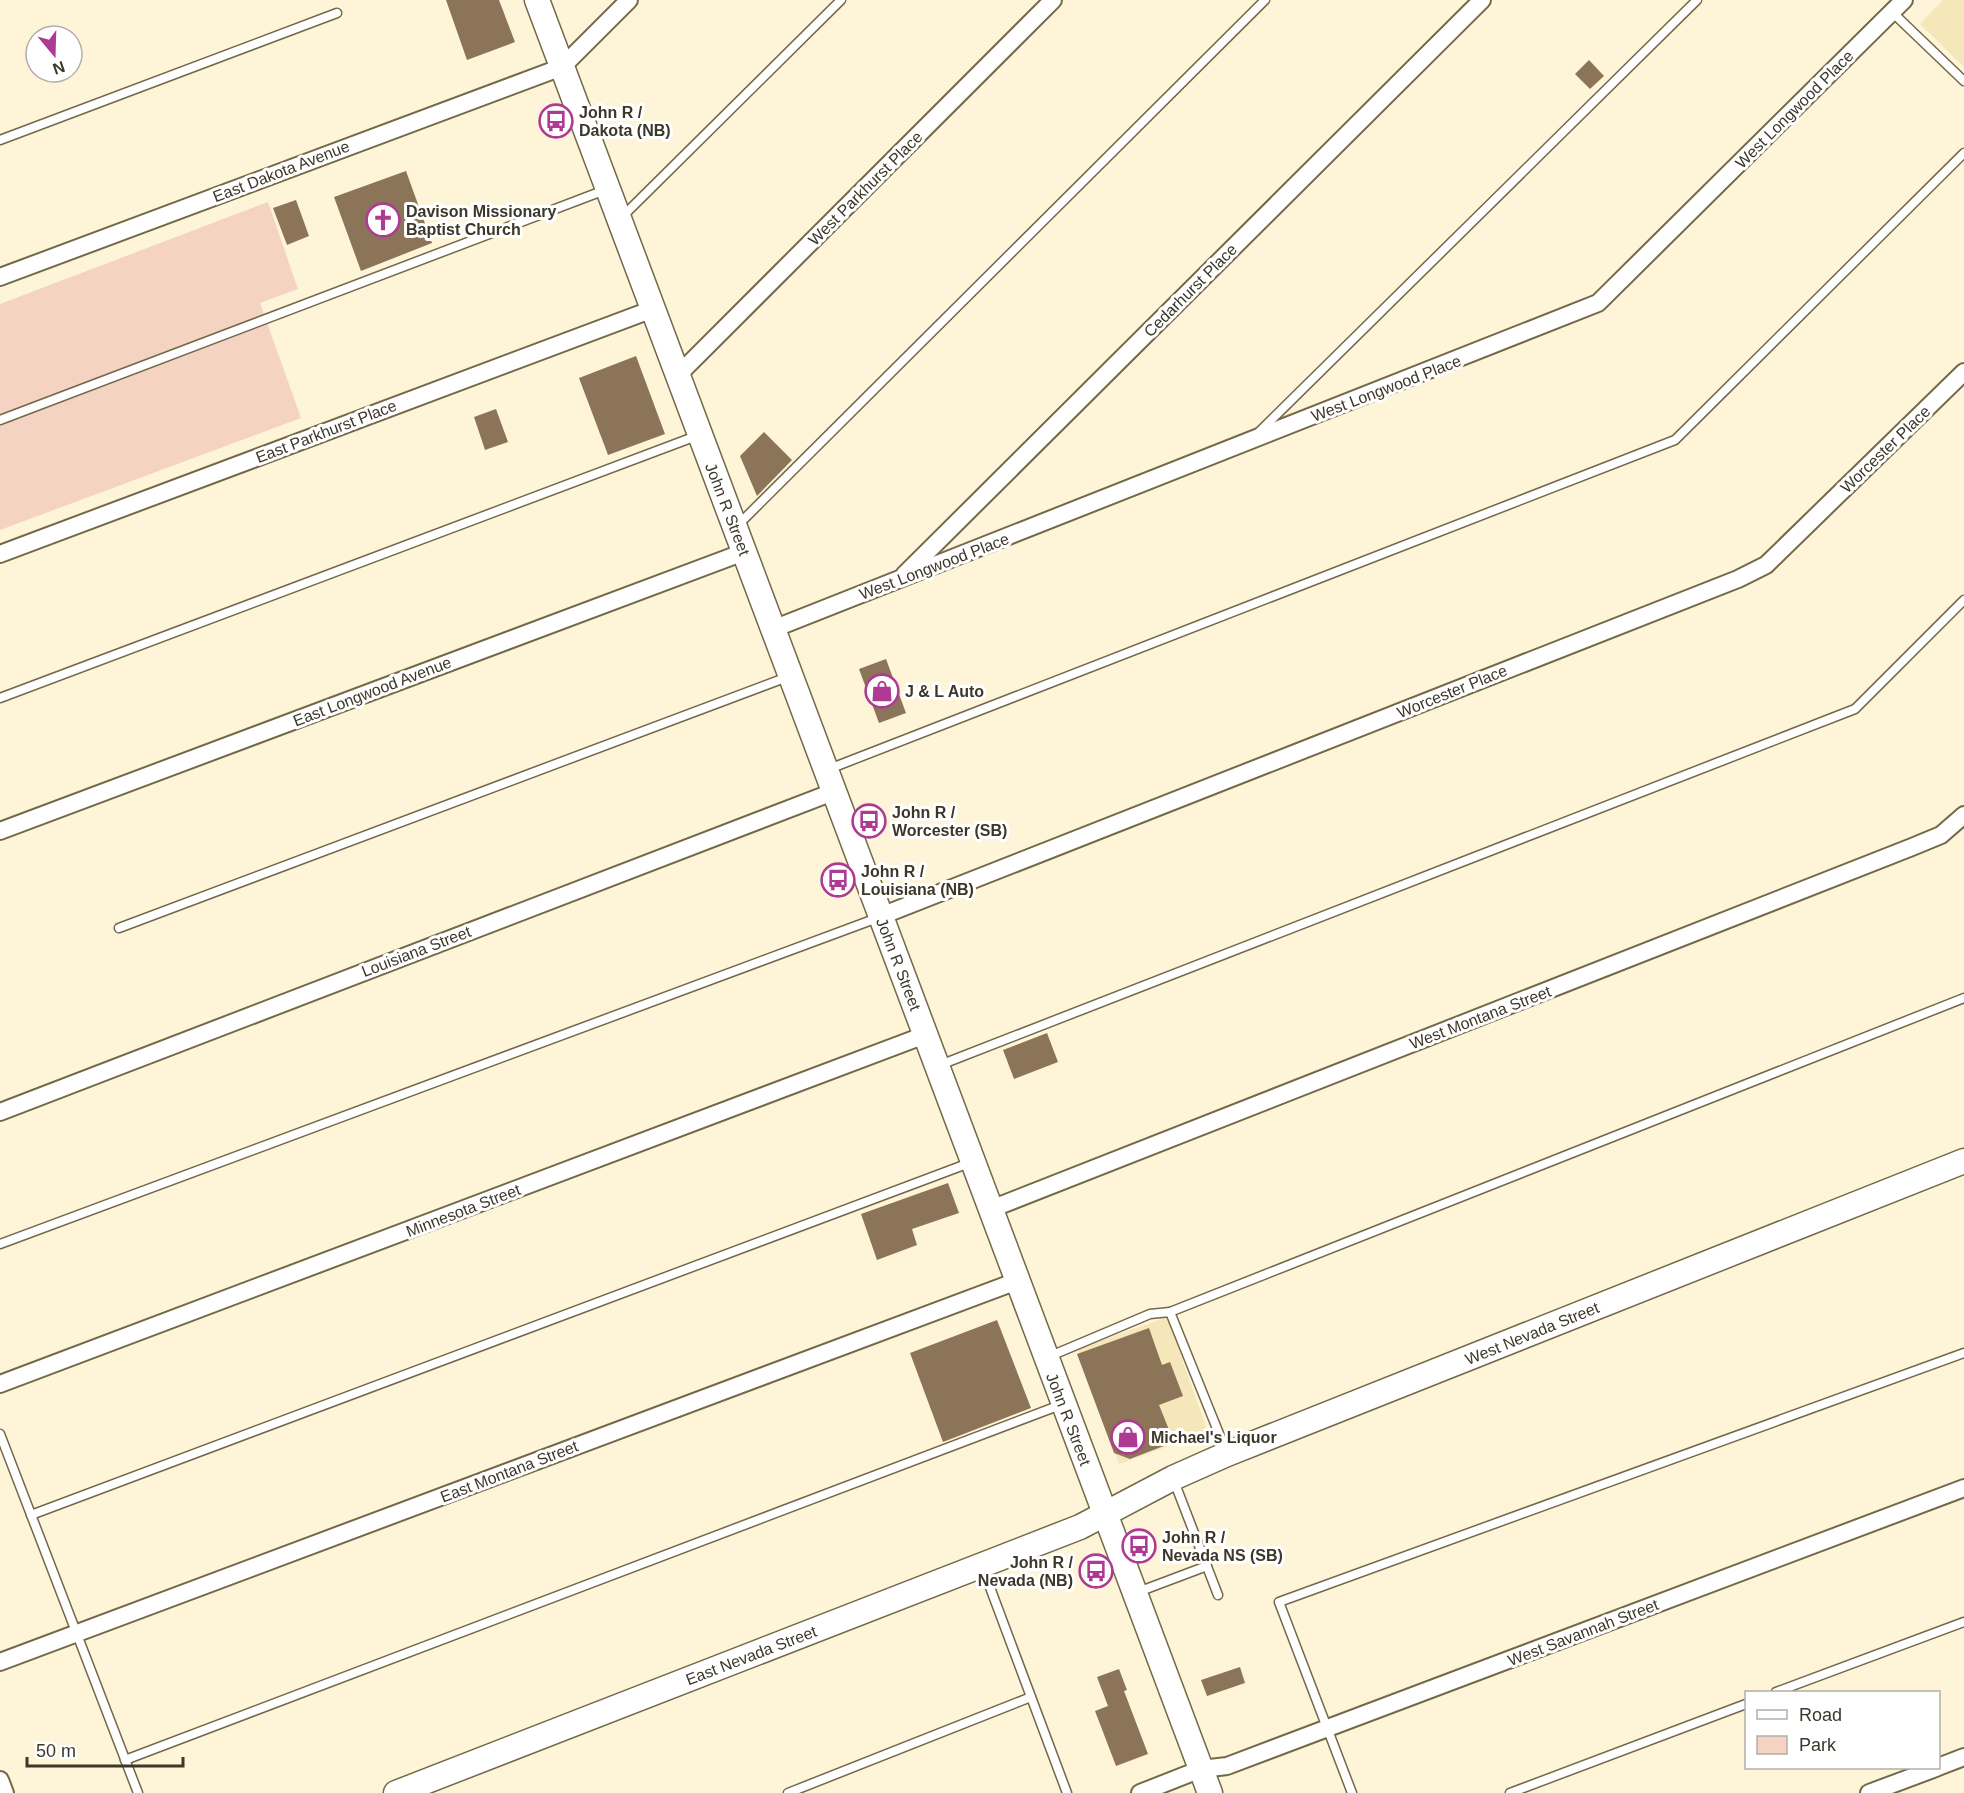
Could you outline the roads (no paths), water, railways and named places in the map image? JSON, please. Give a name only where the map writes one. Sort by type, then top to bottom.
[{"type":"main road","name":"John R Street","points":[[537,0],[1210,1793]]},
{"type":"main road","name":"West Nevada Street","points":[[1106,1515],[1173,1478],[1227,1454],[1964,1161]]},
{"type":"main road","name":"East Nevada Street","points":[[396,1793],[981,1566],[1106,1515]]},
{"type":"street","points":[[562,67],[629,0]]},
{"type":"street","name":"West Parkhurst Place","points":[[678,375],[1053,0]]},
{"type":"street","name":"Cedarhurst Place","points":[[899,579],[1482,0]]},
{"type":"street","name":"West Longwood Place","points":[[773,629],[1598,303],[1898,6]]},
{"type":"street","name":"East Dakota Avenue","points":[[0,277],[562,67]]},
{"type":"street","name":"East Parkhurst Place","points":[[0,554],[653,309]]},
{"type":"street","name":"Worcester Place","points":[[881,916],[1738,579],[1766,565],[1964,372]]},
{"type":"street","name":"East Longwood Avenue","points":[[0,831],[744,552]]},
{"type":"street","name":"Louisiana Street","points":[[0,1112],[829,781]]},
{"type":"street","name":"West Montana Street","points":[[990,1209],[1912,848],[1941,835],[1964,815]]},
{"type":"street","name":"Minnesota Street","points":[[0,1384],[925,1035]]},
{"type":"street","name":"East Montana Street","points":[[0,1662],[1017,1281]]},
{"type":"street","name":"West Savannah Street","points":[[1140,1793],[1201,1769],[1227,1766],[1964,1488]]},
{"type":"street","points":[[1940,1766],[1964,1757]]},
{"type":"street","points":[[1869,1793],[1932,1769]]},
{"type":"street","points":[[0,1780],[5,1793]]},
{"type":"lane","points":[[619,219],[841,0]]},
{"type":"lane","points":[[735,528],[1265,0]]},
{"type":"lane","points":[[1249,442],[1696,0]]},
{"type":"lane","points":[[1898,6],[1964,81]]},
{"type":"lane","points":[[0,140],[337,13]]},
{"type":"lane","points":[[829,781],[1675,440],[1964,153]]},
{"type":"lane","points":[[0,420],[608,189]]},
{"type":"lane","points":[[0,698],[700,435]]},
{"type":"lane","points":[[937,1066],[1855,710],[1964,600]]},
{"type":"lane","points":[[119,928],[790,675]]},
{"type":"lane","points":[[0,1244],[881,916]]},
{"type":"lane","points":[[1046,1357],[1150,1314],[1170,1312],[1964,998]]},
{"type":"lane","points":[[31,1515],[973,1162]]},
{"type":"lane","points":[[1170,1312],[1227,1454]]},
{"type":"lane","points":[[1352,1793],[1279,1602],[1964,1353]]},
{"type":"lane","points":[[125,1760],[1064,1404]]},
{"type":"lane","points":[[0,1434],[138,1793]]},
{"type":"lane","points":[[1173,1478],[1218,1595]]},
{"type":"lane","points":[[981,1566],[1067,1793]]},
{"type":"lane","points":[[1135,1593],[1207,1566]]},
{"type":"lane","points":[[1779,1691],[1964,1622]]},
{"type":"lane","points":[[788,1793],[1031,1697]]},
{"type":"lane","points":[[1510,1793],[1745,1704]]},
{"type":"place","name":"John R / Dakota (NB)","points":[[556,121]]},
{"type":"place","name":"Davison Missionary Baptist Church","points":[[383,220]]},
{"type":"place","name":"J & L Auto","points":[[882,691]]},
{"type":"place","name":"John R / Worcester (SB)","points":[[869,821]]},
{"type":"place","name":"John R / Louisiana (NB)","points":[[838,880]]},
{"type":"place","name":"Michael's Liquor","points":[[1128,1437]]},
{"type":"place","name":"John R / Nevada NS (SB)","points":[[1139,1546]]},
{"type":"place","name":"John R / Nevada (NB)","points":[[1096,1571]]}]
